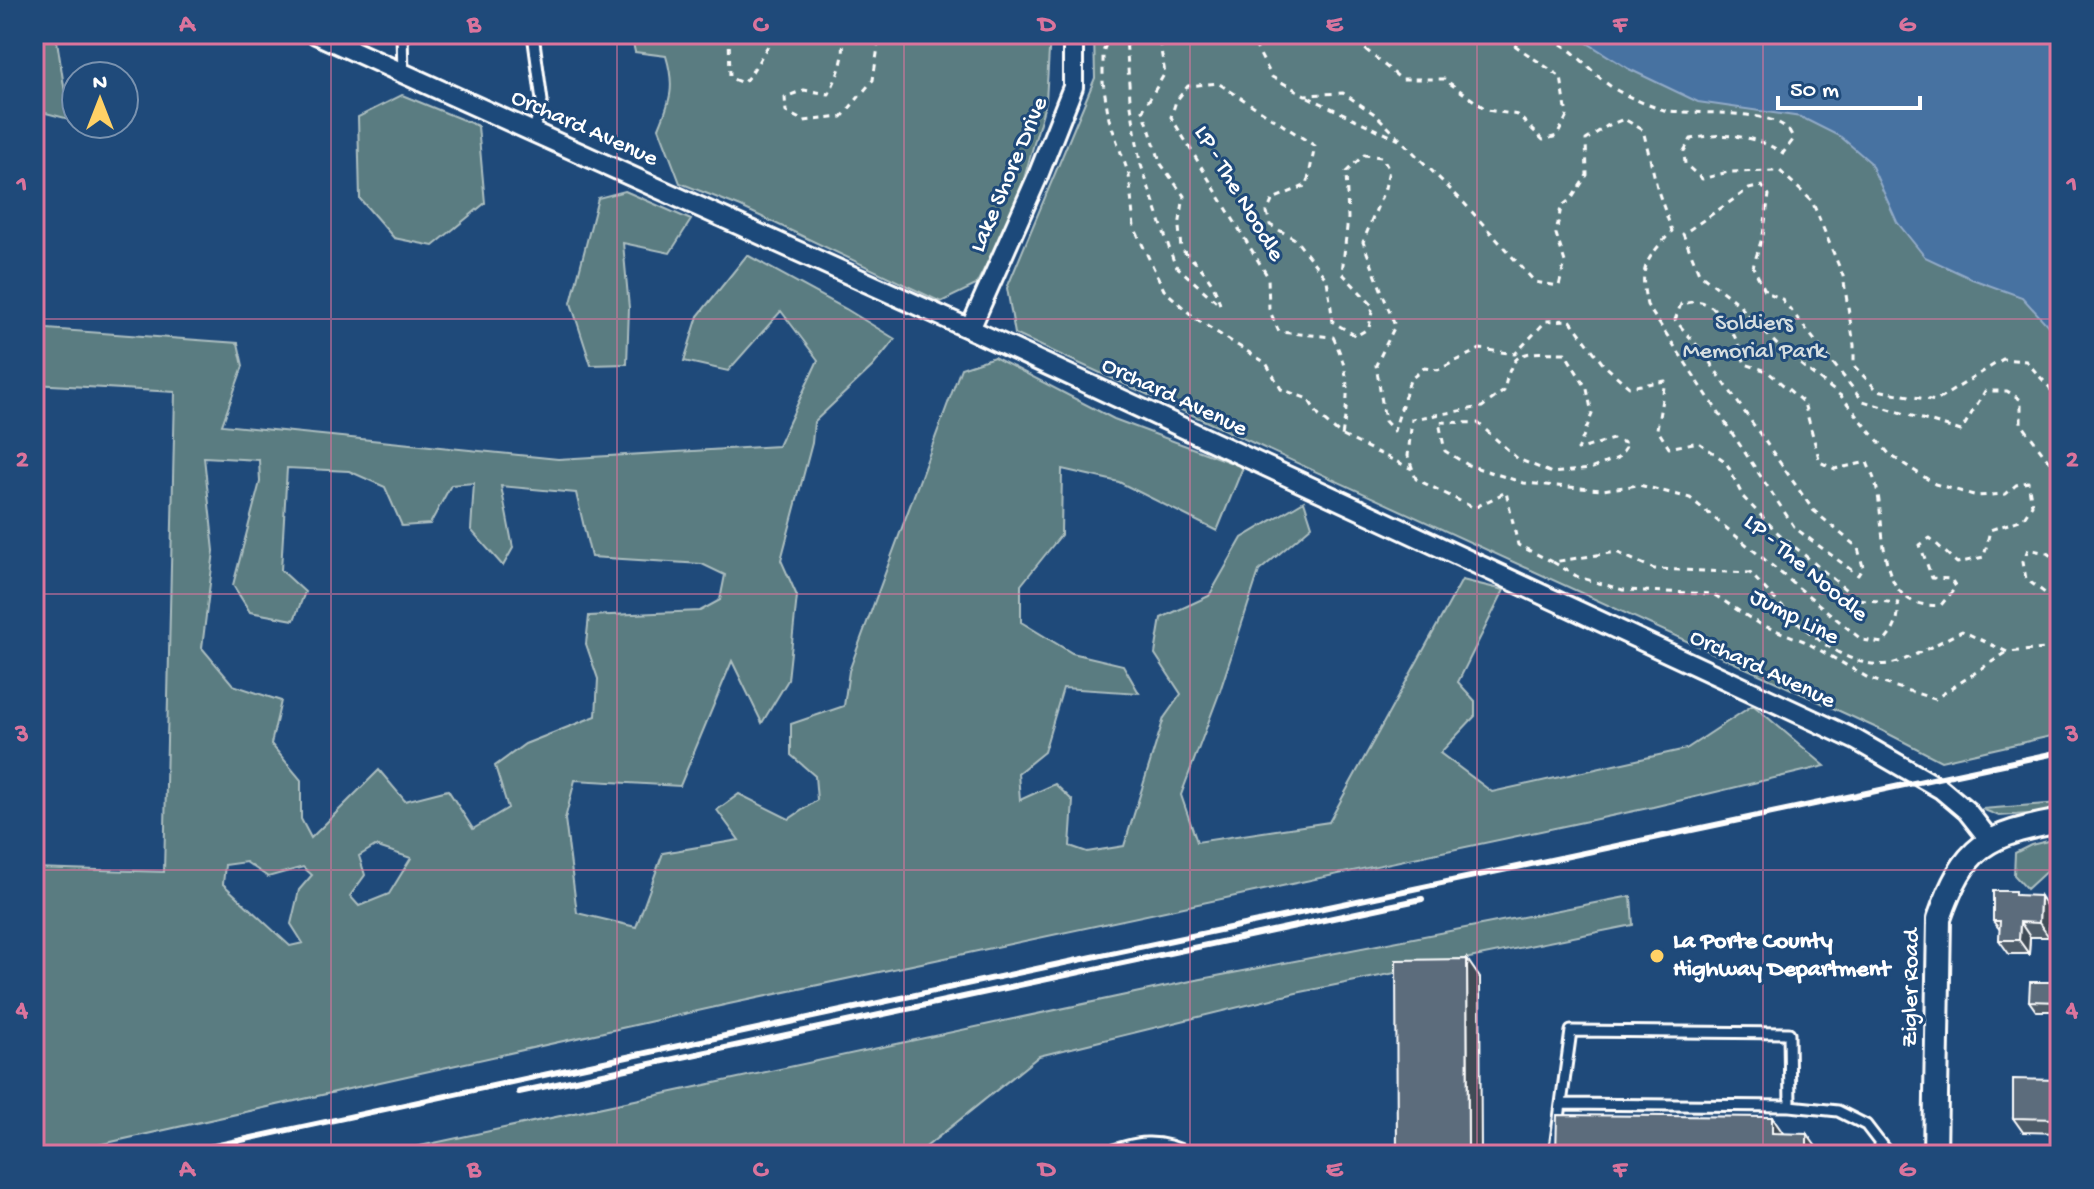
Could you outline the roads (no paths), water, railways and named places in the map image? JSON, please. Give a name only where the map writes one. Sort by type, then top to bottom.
[{"type":"street","name":"Orchard Avenue","points":[[316,34],[970,329],[1856,740],[1941,789],[1967,811],[1989,839]]},
{"type":"street","name":"Lake Shore Drive","points":[[970,329],[1037,178],[1073,87],[1073,34]]},
{"type":"street","points":[[1989,839],[2012,830],[2060,821]]},
{"type":"street","name":"Zigler Road","points":[[1935,1155],[1939,919],[1957,873],[1989,839]]},
{"type":"lane","points":[[402,34],[403,74]]},
{"type":"lane","points":[[533,34],[542,101],[533,133]]},
{"type":"lane","points":[[1554,1155],[1571,1031],[1789,1033],[1790,1106]]},
{"type":"lane","points":[[1561,1104],[1790,1106],[1838,1111],[1866,1125],[1889,1155]]},
{"type":"lane","points":[[1100,1155],[1128,1144],[1171,1143],[1192,1155]]},
{"type":"water","points":[[1573,34],[2060,34],[2060,339],[2022,297],[1972,279],[1925,257],[1897,222],[1870,162],[1841,137],[1801,117],[1698,102],[1629,69]]},
{"type":"railway","points":[[172,1155],[2060,752]]},
{"type":"railway","points":[[519,1092],[1422,899]]},
{"type":"place","name":"La Porte County Highway Department","points":[[1657,956]]},
{"type":"park label","name":"Soldiers Memorial Park","points":[[1754,338]]}]
